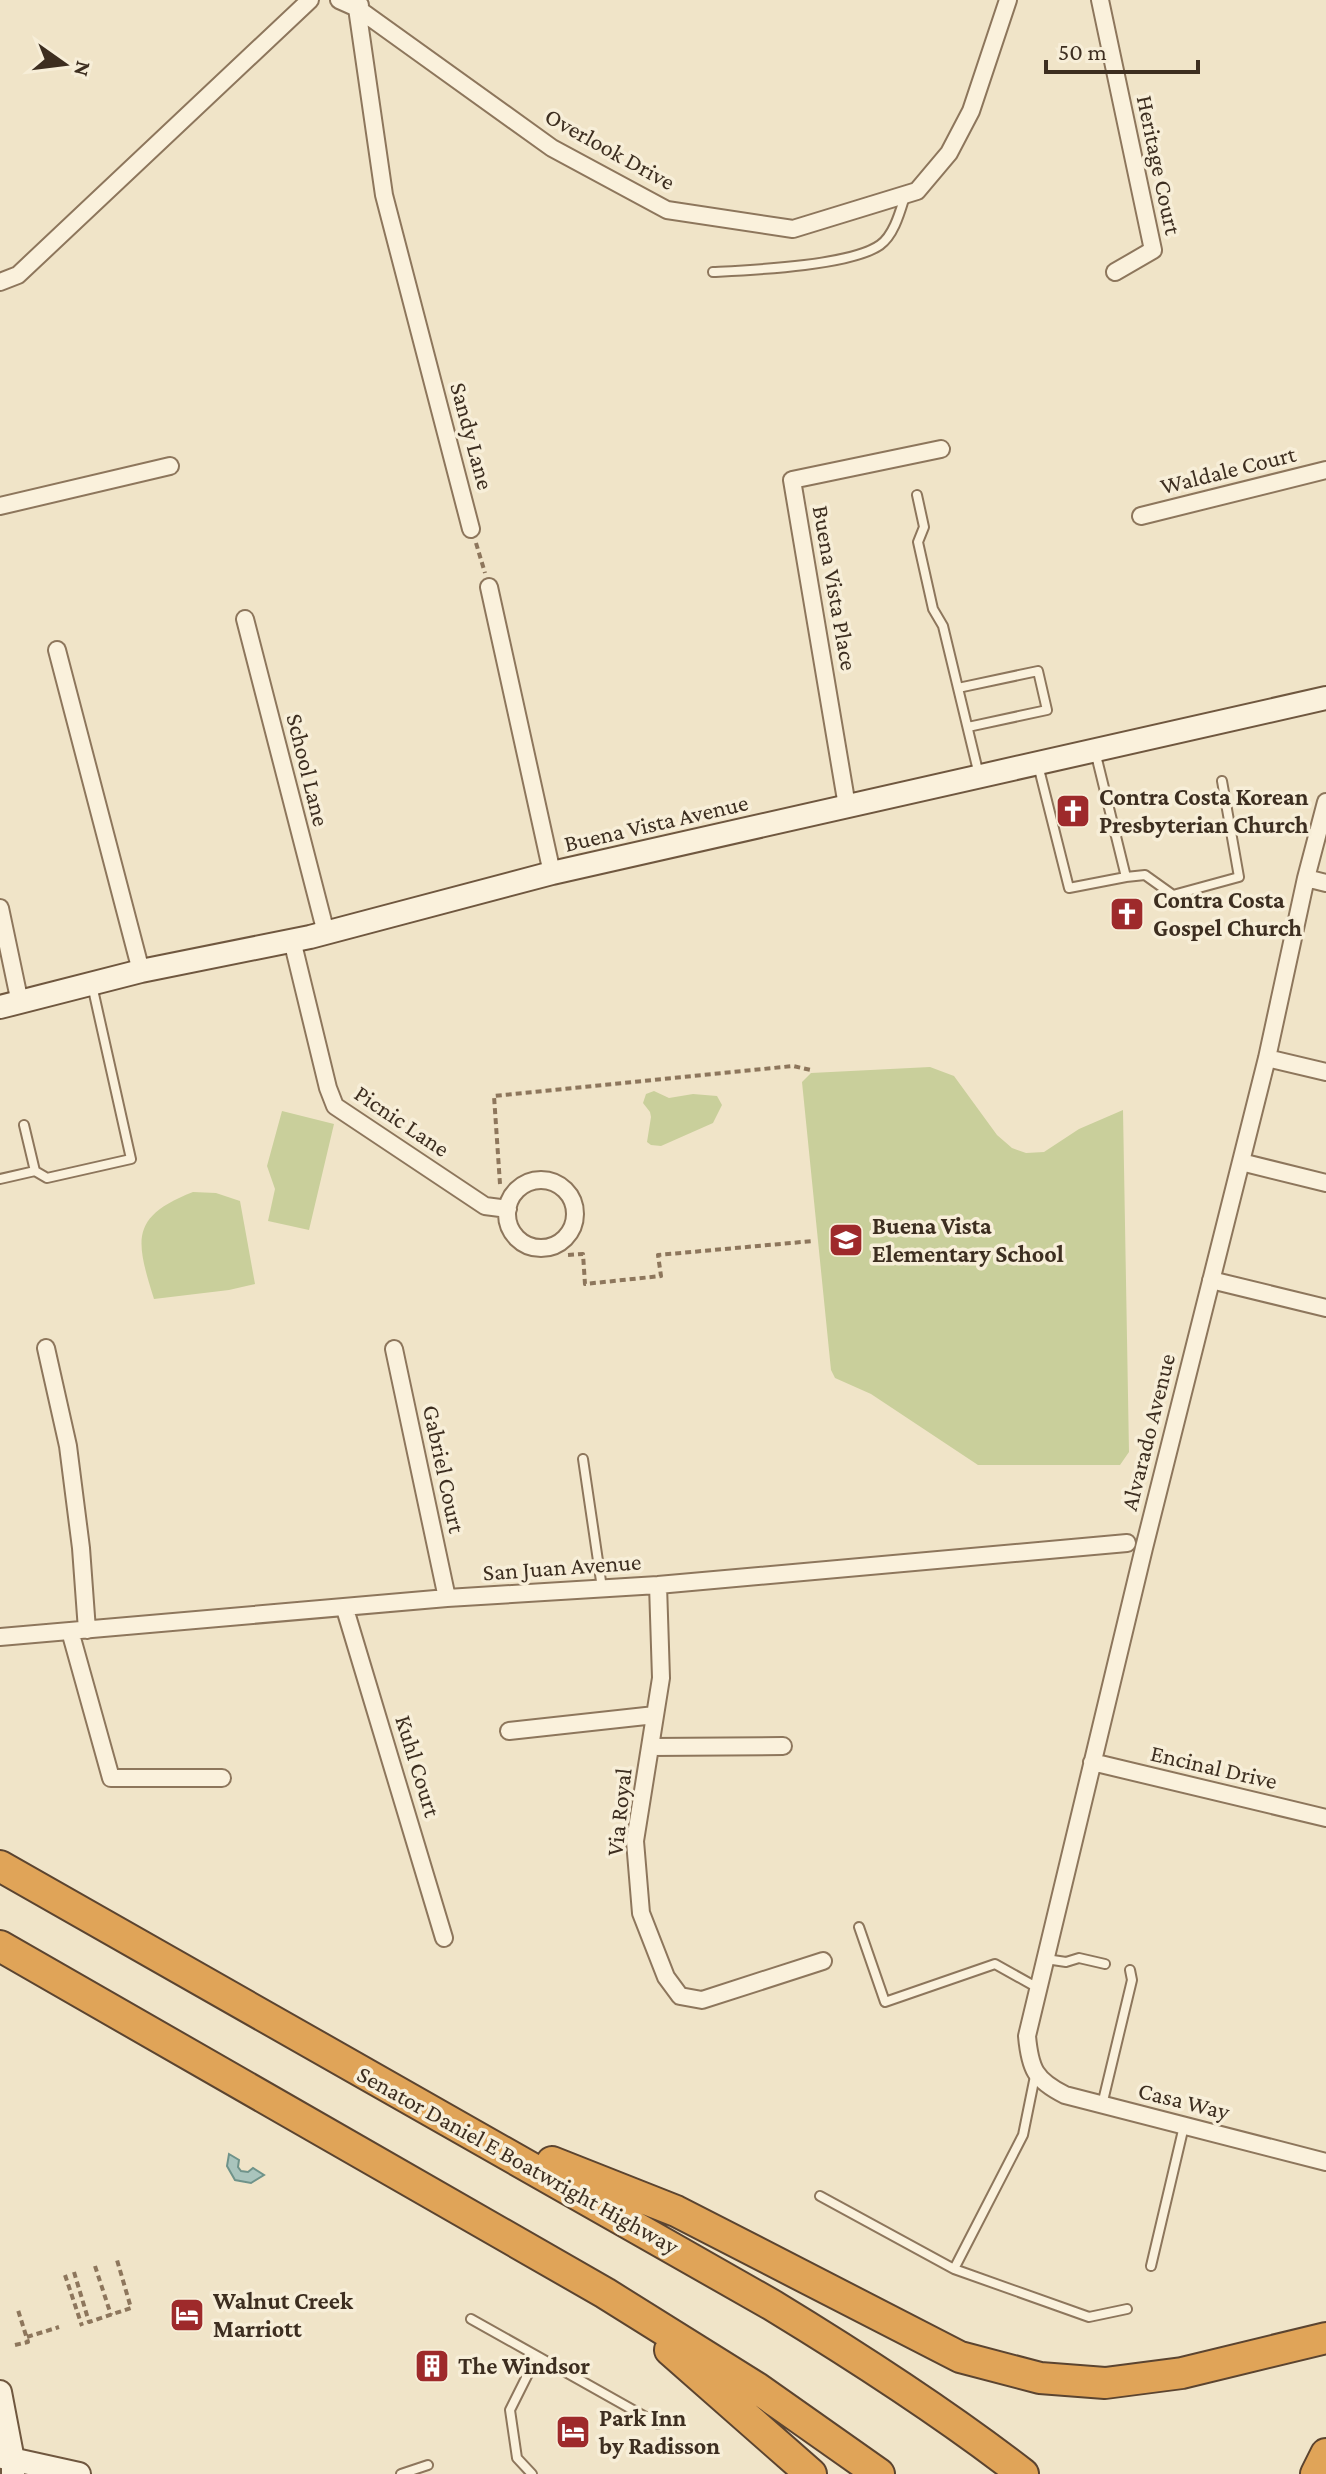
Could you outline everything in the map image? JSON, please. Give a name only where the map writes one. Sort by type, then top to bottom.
[{"type":"highway","name":"Senator Daniel E Boatwright Highway","points":[[0,1866],[823,2336],[925,2402],[1023,2474]]},
{"type":"highway","points":[[0,1946],[605,2293],[745,2380],[879,2474]]},
{"type":"highway","points":[[436,2115],[676,2211],[960,2357],[1040,2378],[1105,2383],[1182,2373],[1326,2338]]},
{"type":"highway","points":[[605,2293],[811,2474]]},
{"type":"highway","points":[[1316,2474],[1326,2454]]},
{"type":"street","points":[[0,282],[18,275],[310,0]]},
{"type":"street","name":"Overlook Drive","points":[[339,0],[360,4],[552,148],[667,210],[793,229],[917,191],[949,153],[971,111],[1008,0]]},
{"type":"street","name":"Heritage Court","points":[[1099,0],[1153,250],[1115,272]]},
{"type":"street","name":"Sandy Lane","points":[[360,4],[384,195],[471,529]]},
{"type":"street","name":"Buena Vista Place","points":[[847,806],[792,480],[941,449]]},
{"type":"street","points":[[0,506],[170,466]]},
{"type":"street","name":"Waldale Court","points":[[1141,516],[1326,470]]},
{"type":"street","points":[[489,587],[552,873]]},
{"type":"street","name":"School Lane","points":[[245,619],[326,933]]},
{"type":"street","points":[[57,650],[141,971]]},
{"type":"street","name":"Buena Vista Avenue","points":[[10,1005],[141,971],[326,933],[552,873],[1326,698]]},
{"type":"street","name":"Alvarado Avenue","points":[[1036,2075],[1029,2061],[1027,2036],[1267,1058],[1306,878],[1326,802]]},
{"type":"street","points":[[1306,878],[1326,883]]},
{"type":"street","points":[[0,908],[10,1005]]},
{"type":"street","name":"Picnic Lane","points":[[292,940],[335,1106],[485,1206],[508,1209]]},
{"type":"street","points":[[1267,1058],[1326,1072]]},
{"type":"street","points":[[1241,1162],[1326,1183]]},
{"type":"street","points":[[548,1180],[567,1191],[573,1200],[575,1222],[562,1241],[540,1249],[519,1240],[508,1220],[508,1209],[517,1190],[527,1183],[548,1180]]},
{"type":"street","points":[[1211,1280],[1326,1308]]},
{"type":"street","points":[[46,1348],[68,1446],[81,1548],[79,1630],[111,1778],[222,1778]]},
{"type":"street","name":"Gabriel Court","points":[[394,1349],[447,1598]]},
{"type":"street","name":"San Juan Avenue","points":[[0,1637],[447,1598],[658,1585],[1127,1543]]},
{"type":"street","name":"Via Royal","points":[[658,1585],[661,1678],[635,1841],[641,1913],[666,1977],[680,1996],[702,2000],[823,1961]]},
{"type":"street","name":"Kuhl Court","points":[[345,1609],[444,1938]]},
{"type":"street","points":[[509,1731],[655,1715]]},
{"type":"street","points":[[650,1747],[783,1746]]},
{"type":"street","name":"Encinal Drive","points":[[1092,1762],[1326,1818]]},
{"type":"street","name":"Casa Way","points":[[1036,2075],[1049,2087],[1065,2095],[1326,2162]]},
{"type":"street","points":[[0,2392],[9,2463],[79,2474]]},
{"type":"lane","points":[[713,272],[773,269],[852,256],[881,245],[897,223],[906,195]]},
{"type":"lane","points":[[917,495],[924,527],[918,542],[930,596],[933,609],[943,626],[980,776]]},
{"type":"lane","points":[[958,688],[1038,671],[1047,710],[968,727]]},
{"type":"lane","points":[[1095,750],[1126,877]]},
{"type":"lane","points":[[1038,763],[1069,888],[1145,875],[1173,895],[1239,877],[1222,781]]},
{"type":"lane","points":[[0,1179],[35,1171],[47,1178],[131,1159],[92,984]]},
{"type":"lane","points":[[24,1125],[35,1171]]},
{"type":"lane","points":[[583,1459],[602,1588]]},
{"type":"lane","points":[[859,1927],[885,2002],[995,1964],[1038,1989]]},
{"type":"lane","points":[[1046,1959],[1066,1962],[1079,1958],[1105,1964]]},
{"type":"lane","points":[[1102,2106],[1132,1980],[1130,1970]]},
{"type":"lane","points":[[954,2269],[1023,2135],[1036,2075]]},
{"type":"lane","points":[[1151,2266],[1184,2126]]},
{"type":"lane","points":[[820,2196],[954,2269],[1089,2317],[1127,2309]]},
{"type":"lane","points":[[471,2319],[658,2424]]},
{"type":"lane","points":[[532,2474],[517,2458],[510,2410],[537,2356]]},
{"type":"lane","points":[[401,2474],[428,2465]]},
{"type":"path","name":"Sandy Lane","points":[[471,529],[489,587]]},
{"type":"path","points":[[500,1184],[494,1096],[793,1066],[811,1070]]},
{"type":"path","points":[[568,1255],[583,1254],[585,1284],[661,1276],[658,1255],[813,1241]]},
{"type":"path","points":[[74,2272],[89,2322],[131,2308],[117,2260]]},
{"type":"path","points":[[95,2266],[111,2315]]},
{"type":"path","points":[[65,2275],[82,2326]]},
{"type":"path","points":[[15,2345],[28,2342],[18,2310]]},
{"type":"path","points":[[27,2337],[59,2327]]},
{"type":"green space","points":[[930,1067],[954,1076],[997,1135],[1012,1148],[1026,1153],[1044,1152],[1079,1129],[1123,1110],[1129,1452],[1120,1465],[978,1465],[871,1394],[835,1378],[831,1370],[802,1082],[811,1073]]},
{"type":"green space","points":[[654,1091],[669,1098],[693,1094],[717,1096],[722,1105],[713,1123],[661,1146],[651,1145],[647,1142],[651,1117],[643,1103],[646,1094]]},
{"type":"green space","points":[[282,1111],[334,1124],[309,1230],[268,1221],[275,1189],[267,1166]]},
{"type":"green space","points":[[193,1192],[216,1193],[240,1201],[255,1284],[154,1299],[144,1261],[143,1233],[157,1211]]},
{"type":"water","points":[[229,2154],[239,2160],[241,2171],[248,2172],[253,2168],[264,2175],[251,2183],[235,2180],[227,2166]]},
{"type":"place","name":"Contra Costa Korean Presbyterian Church","points":[[1073,811]]},
{"type":"place","name":"Contra Costa Gospel Church","points":[[1127,914]]},
{"type":"place","name":"Buena Vista Elementary School","points":[[846,1240]]},
{"type":"place","name":"Walnut Creek Marriott","points":[[187,2315]]},
{"type":"place","name":"The Windsor","points":[[432,2366]]},
{"type":"place","name":"Park Inn by Radisson","points":[[573,2432]]}]
